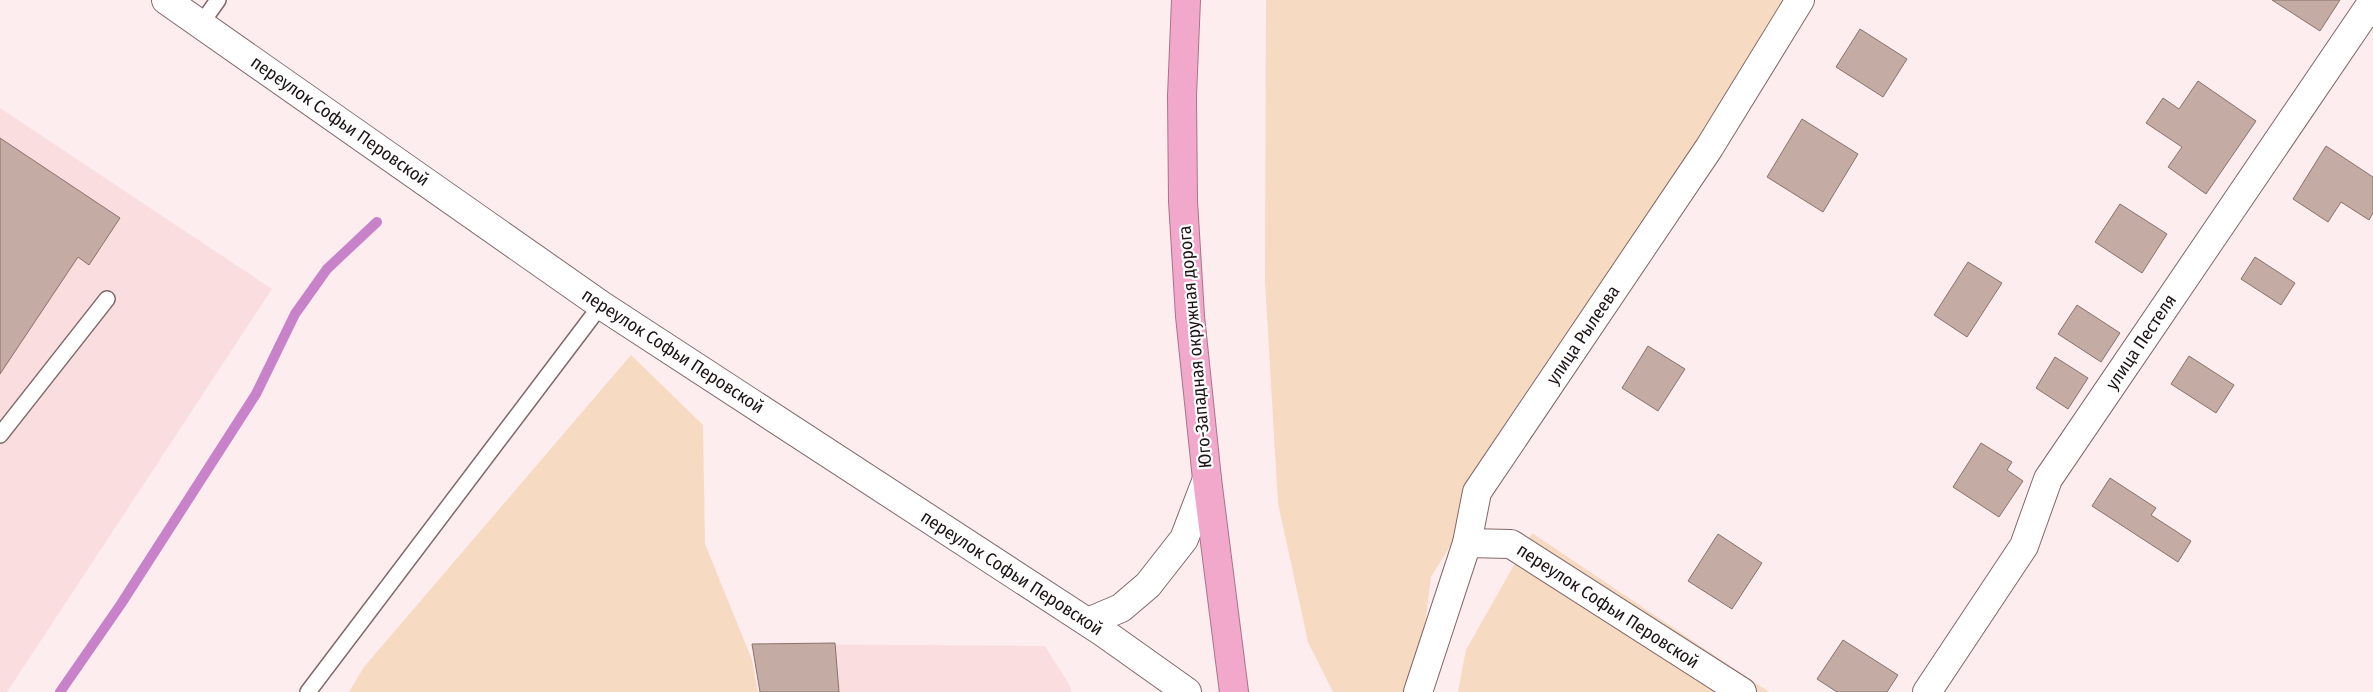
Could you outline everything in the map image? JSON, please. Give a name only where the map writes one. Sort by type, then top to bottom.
[{"type":"highway","name":"Юго-Западная окружная дорога","points":[[1186,0],[1182,96],[1183,200],[1190,316],[1207,479],[1234,692]]},
{"type":"street","name":"переулок Софьи Перовской","points":[[166,0],[602,305],[1088,622],[1187,692]]},
{"type":"street","name":"улица Рылеева","points":[[1418,692],[1467,543],[1477,492],[1709,148],[1800,0]]},
{"type":"street","name":"улица Пестеля","points":[[1928,692],[2024,546],[2048,479],[2373,0]]},
{"type":"street","points":[[1088,622],[1120,608],[1148,584],[1184,539],[1207,479]]},
{"type":"street","name":"переулок Софьи Перовской","points":[[1467,543],[1512,544],[1742,692]]},
{"type":"lane","points":[[201,24],[218,0]]},
{"type":"lane","points":[[0,435],[107,298]]},
{"type":"lane","points":[[308,692],[602,305]]},
{"type":"shaded area","points":[[1266,0],[1789,0],[1431,577],[1419,672],[1409,692],[1333,692],[1308,642],[1278,503],[1265,281]]},
{"type":"shaded area","points":[[0,108],[272,289],[7,692],[0,692]]},
{"type":"shaded area","points":[[631,355],[703,425],[705,544],[752,660],[758,692],[349,692],[364,667]]},
{"type":"shaded area","points":[[1532,533],[1769,692],[1458,692],[1466,650]]},
{"type":"shaded area","points":[[752,644],[1045,646],[1070,686],[1071,692],[760,692]]},
{"type":"building","points":[[2272,0],[2340,0],[2320,31]]},
{"type":"building","points":[[1860,29],[1907,59],[1883,97],[1836,67]]},
{"type":"building","points":[[2198,81],[2256,121],[2206,194],[2168,167],[2182,147],[2146,123],[2163,98],[2179,109]]},
{"type":"building","points":[[1802,119],[1858,154],[1823,212],[1767,177]]},
{"type":"building","points":[[0,138],[120,218],[89,265],[78,257],[0,374]]},
{"type":"building","points":[[2326,146],[2373,177],[2373,213],[2369,220],[2341,202],[2328,222],[2293,199]]},
{"type":"building","points":[[2120,204],[2167,234],[2142,273],[2095,242]]},
{"type":"building","points":[[2255,257],[2295,283],[2281,305],[2241,279]]},
{"type":"building","points":[[1968,262],[2002,283],[1967,337],[1934,315]]},
{"type":"building","points":[[2077,305],[2120,333],[2101,362],[2058,334]]},
{"type":"building","points":[[1648,346],[1685,369],[1658,411],[1622,388]]},
{"type":"building","points":[[2189,356],[2234,385],[2216,413],[2171,384]]},
{"type":"building","points":[[2055,357],[2088,378],[2068,409],[2036,388]]},
{"type":"building","points":[[1981,443],[2012,462],[2007,470],[2023,481],[1999,517],[1953,487]]},
{"type":"building","points":[[2110,478],[2156,508],[2151,515],[2191,541],[2178,562],[2092,506]]},
{"type":"building","points":[[1718,534],[1762,563],[1732,609],[1688,581]]},
{"type":"building","points":[[1843,640],[1898,675],[1887,692],[1837,692],[1817,679]]},
{"type":"building","points":[[835,643],[839,692],[760,692],[752,644]]},
{"type":"waterway","points":[[60,692],[121,604],[256,394],[295,314],[327,269],[377,222]]}]
